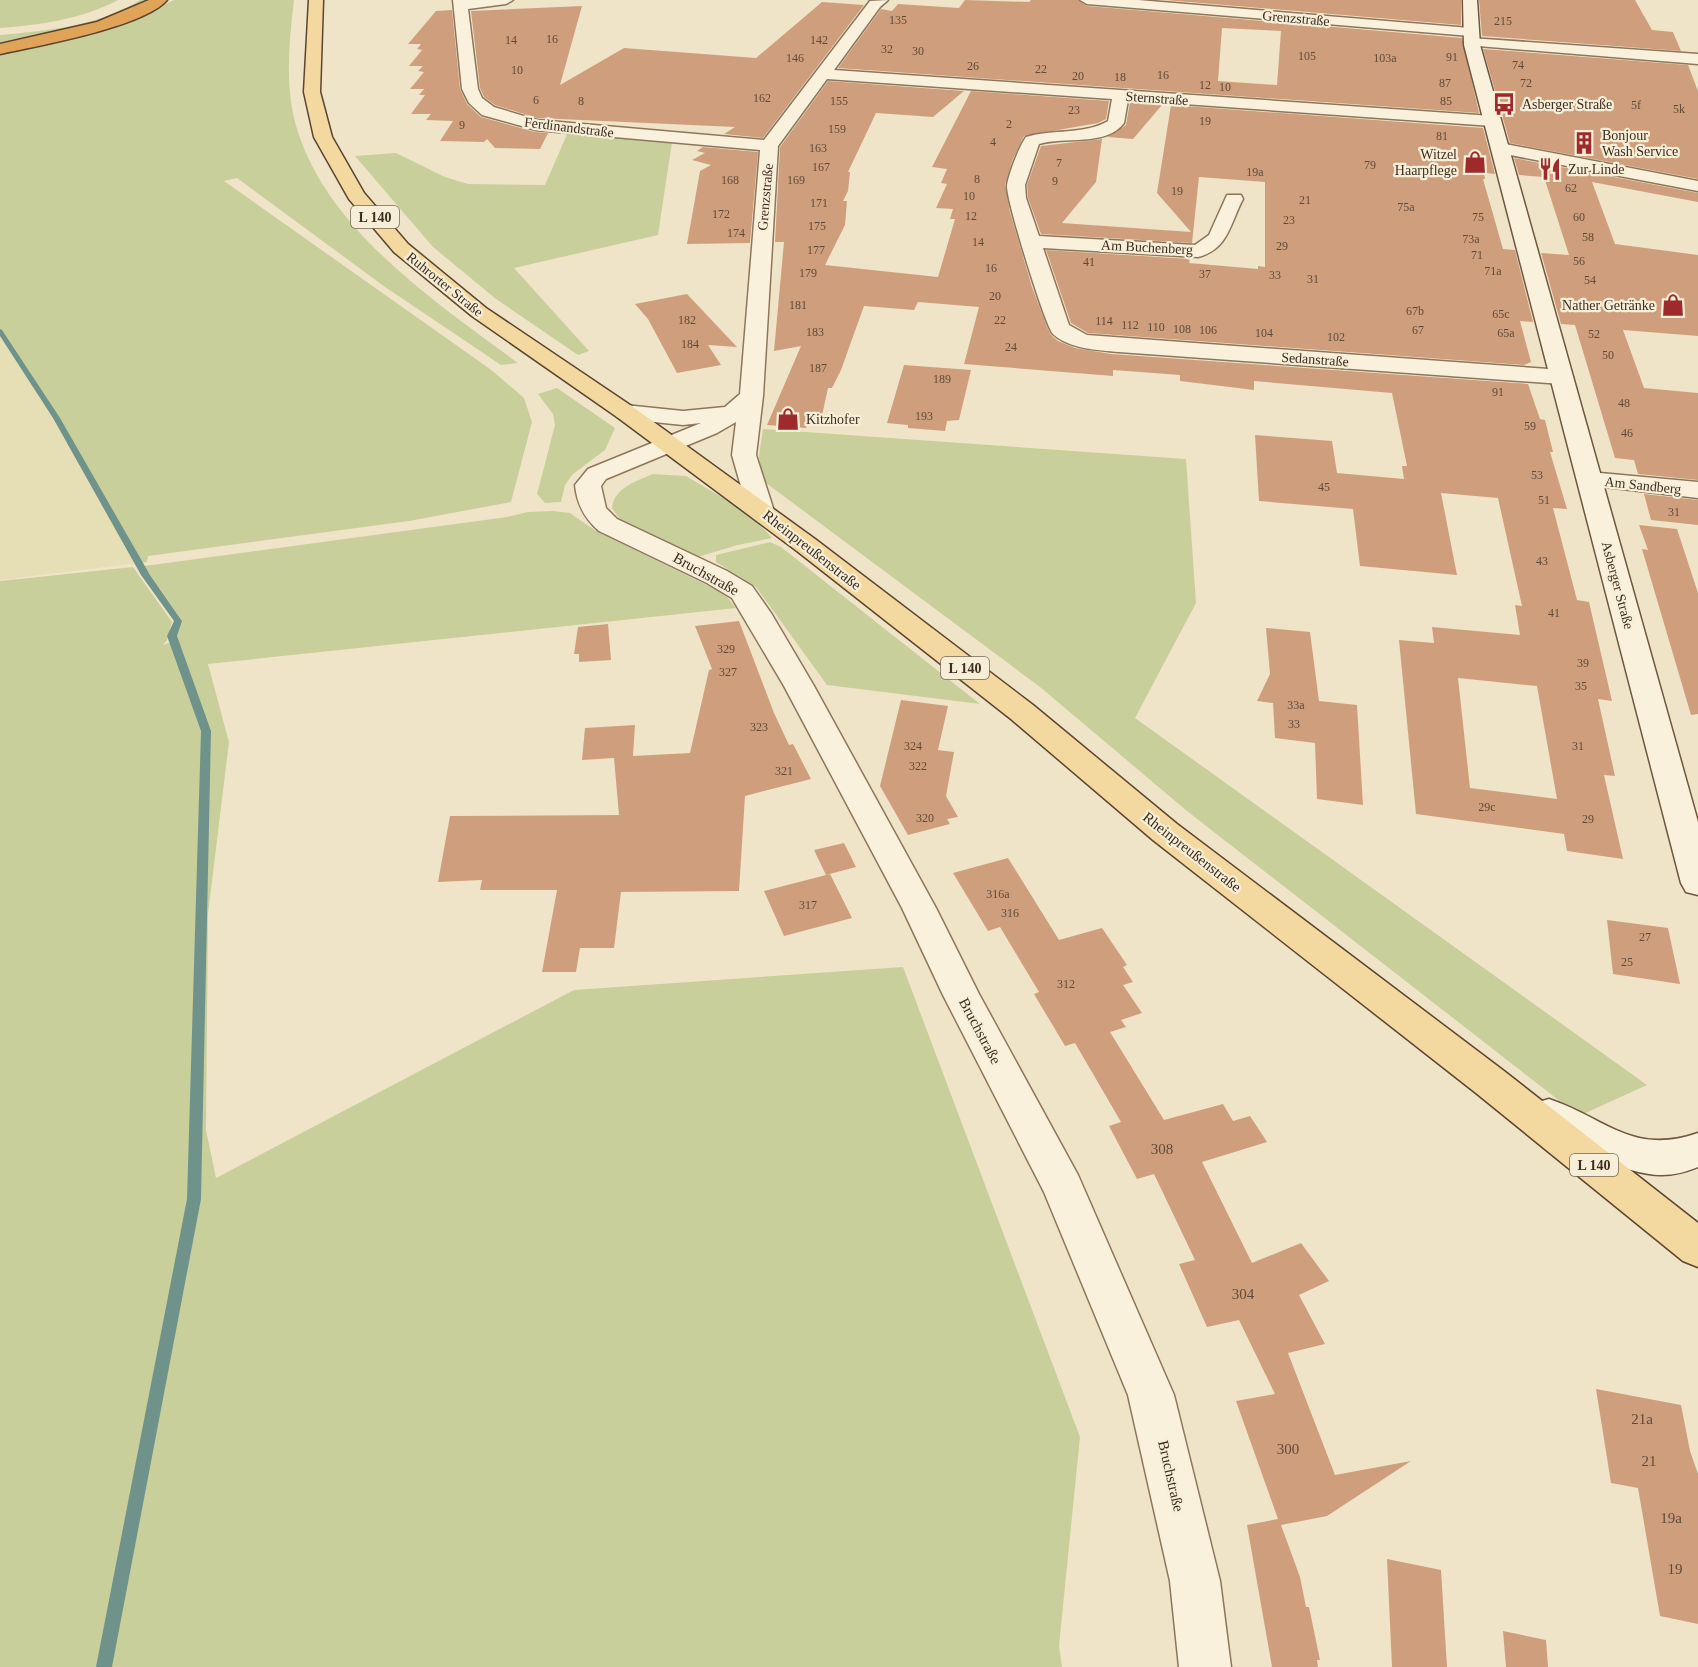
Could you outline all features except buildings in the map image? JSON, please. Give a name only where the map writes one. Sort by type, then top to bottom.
[{"type":"highway","points":[[0,33],[63,24],[96,16],[134,0]]},
{"type":"highway","points":[[0,49],[91,28],[123,18],[160,0]]},
{"type":"main road","name":"Ruhrorter Straße","points":[[316,0],[312,92],[322,137],[356,195],[401,248],[479,312],[625,412],[677,451]]},
{"type":"main road","name":"Rheinpreußenstraße","points":[[677,451],[761,511],[1022,712],[1165,832],[1490,1082],[1698,1248]]},
{"type":"street","points":[[460,3],[506,0]]},
{"type":"street","name":"Grenzstraße","points":[[761,511],[744,455],[770,146],[875,4],[881,0]]},
{"type":"street","name":"Grenzstraße","points":[[1087,0],[1471,40],[1698,59]]},
{"type":"street","name":"Asberger Straße","points":[[1470,0],[1471,40],[1589,479],[1691,829],[1698,883]]},
{"type":"street","name":"Ferdinandstraße","points":[[460,3],[470,88],[475,100],[488,111],[508,119],[536,125],[770,146]]},
{"type":"street","name":"Sternstraße","points":[[823,74],[1492,121]]},
{"type":"street","points":[[1029,242],[1017,198],[1016,185],[1032,141],[1055,134],[1107,131],[1116,123],[1121,96]]},
{"type":"street","points":[[1500,148],[1698,186]]},
{"type":"street","name":"Am Buchenberg","points":[[1029,242],[1198,251],[1209,247],[1216,241],[1227,209],[1234,198]]},
{"type":"street","name":"Sedanstraße","points":[[1029,242],[1059,328],[1069,336],[1089,343],[1562,376]]},
{"type":"street","points":[[625,412],[683,418],[746,410]]},
{"type":"street","points":[[677,451],[746,410]]},
{"type":"street","name":"Bruchstraße","points":[[677,451],[613,482],[589,502],[594,514],[608,525],[717,577],[742,592],[757,613],[799,686],[919,908],[961,995],[1063,1188],[1150,1395],[1164,1443],[1196,1581],[1205,1667]]},
{"type":"street","name":"Am Sandberg","points":[[1589,479],[1698,490]]},
{"type":"street","points":[[1490,1082],[1590,1138],[1636,1156],[1665,1159],[1688,1155],[1698,1150]]},
{"type":"shaded area","points":[[0,331],[28,369],[138,563],[0,580]]},
{"type":"green space","points":[[0,0],[118,0],[90,12],[61,20],[0,28]]},
{"type":"green space","points":[[140,0],[153,0],[101,23],[0,47],[0,35],[72,26],[108,16]]},
{"type":"green space","points":[[174,0],[294,0],[289,49],[289,83],[298,132],[313,168],[334,202],[360,233],[390,262],[421,290],[518,363],[501,365],[385,287],[237,178],[224,181],[490,369],[524,398],[532,422],[511,502],[409,521],[148,556],[147,562],[138,563],[28,369],[0,331],[0,52],[126,21]]},
{"type":"green space","points":[[568,132],[672,142],[658,235],[514,268],[589,351],[578,355],[496,299],[433,247],[355,156],[396,153],[445,177],[468,184],[545,185]]},
{"type":"green space","points":[[557,388],[615,428],[605,450],[573,474],[565,485],[561,502],[545,503],[537,494],[555,425],[553,414],[538,394]]},
{"type":"green space","points":[[763,429],[1186,459],[1196,603],[1135,718],[1647,1085],[1579,1116],[1187,811],[1040,687],[762,480],[759,456]]},
{"type":"green space","points":[[653,474],[686,476],[750,514],[772,538],[694,558],[621,521],[612,508],[617,495],[627,486]]},
{"type":"green space","points":[[528,512],[570,513],[596,531],[717,590],[736,608],[208,664],[229,742],[208,914],[206,1130],[216,1178],[574,990],[903,967],[1080,1437],[1059,1646],[1062,1667],[0,1667],[0,581],[133,567],[172,622],[167,640],[163,645],[176,640],[181,619],[144,566],[507,517]]},
{"type":"green space","points":[[770,542],[781,547],[980,704],[827,685],[756,587],[716,562],[716,555]]},
{"type":"waterway","points":[[0,331],[57,418],[145,575],[178,621],[172,636],[206,731],[194,1199],[104,1667]]},
{"type":"place","name":"Asberger Straße","points":[[1504,104]]},
{"type":"place","name":"Bonjour Wash Service","points":[[1584,143]]},
{"type":"place","name":"Witzel Haarpflege","points":[[1475,162]]},
{"type":"place","name":"Zur Linde","points":[[1550,169]]},
{"type":"place","name":"Nather Getränke","points":[[1673,305]]},
{"type":"place","name":"Kitzhofer","points":[[788,419]]}]
